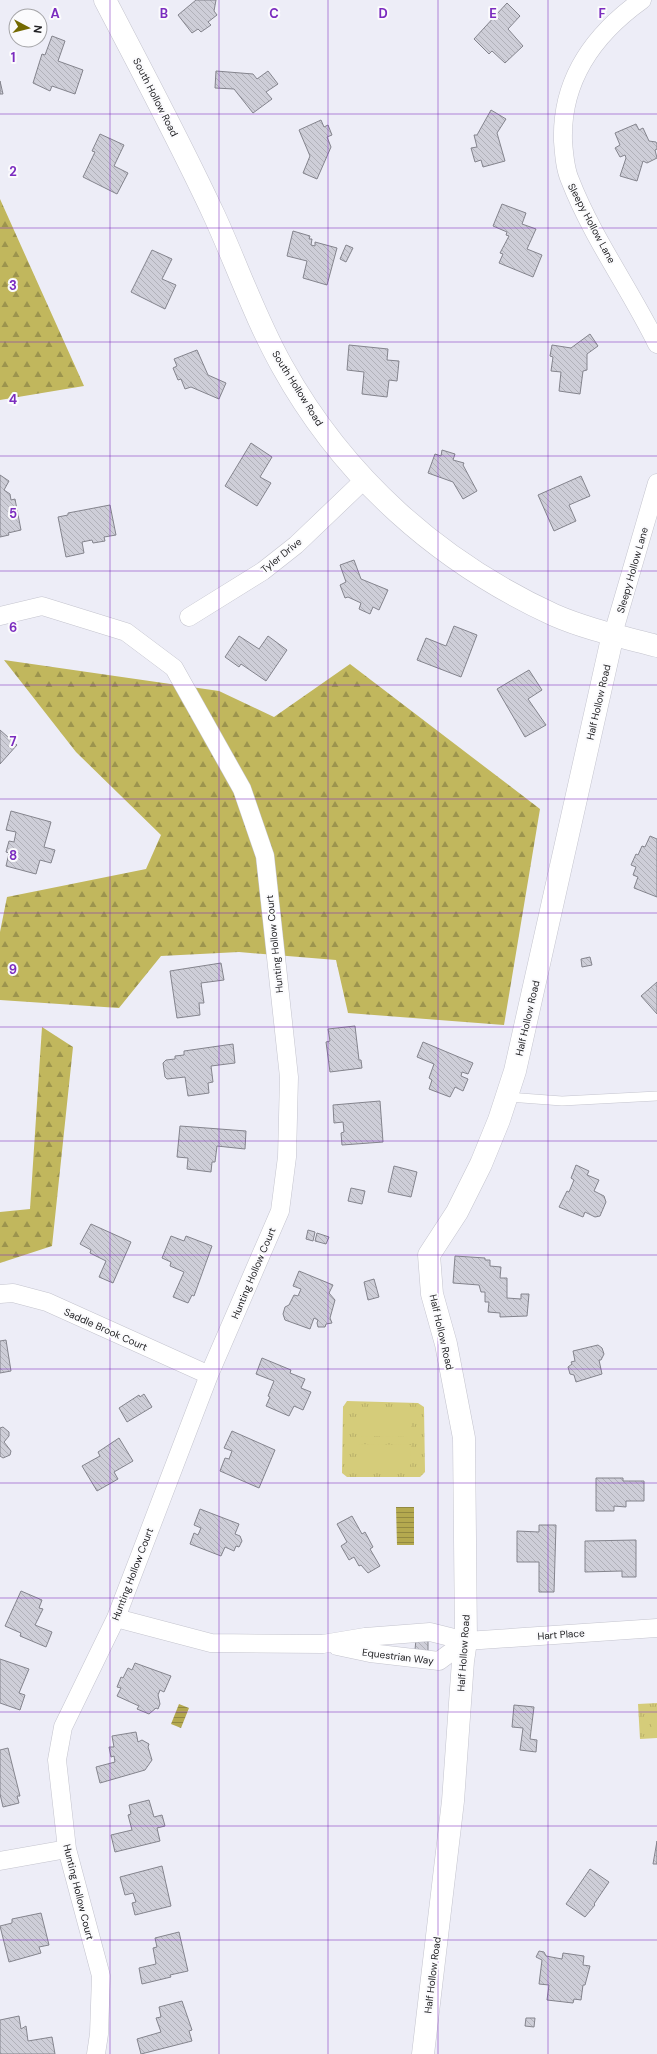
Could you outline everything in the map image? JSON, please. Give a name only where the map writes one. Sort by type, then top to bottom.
[{"type":"street","name":"South Hollow Road","points":[[105,0],[190,165],[225,240],[252,305],[282,367],[327,436],[364,480],[423,536],[489,581],[556,616],[613,634]]},
{"type":"street","name":"Sleepy Hollow Lane","points":[[642,0],[601,34],[580,65],[568,92],[562,119],[563,150],[569,179],[582,208],[657,344]]},
{"type":"street","name":"Tyler Drive","points":[[188,617],[263,571],[296,545],[364,480]]},
{"type":"street","name":"Sleepy Hollow Lane","points":[[613,634],[657,483]]},
{"type":"street","name":"Hunting Hollow Court","points":[[0,616],[42,606],[126,632],[174,668],[242,789],[264,856],[289,1077],[287,1157],[280,1211],[209,1375],[116,1618],[63,1727],[57,1760],[67,1849],[101,1976],[99,2034],[96,2054]]},
{"type":"street","points":[[613,634],[657,646]]},
{"type":"street","name":"Half Hollow Road","points":[[423,2054],[453,1801],[462,1661],[466,1641],[464,1438],[446,1344],[432,1294],[429,1255],[457,1212],[481,1164],[499,1120],[515,1071],[613,634]]},
{"type":"street","name":"Saddle Brook Court","points":[[0,1294],[13,1293],[47,1302],[209,1375]]},
{"type":"street","name":"Equestrian Way","points":[[116,1618],[211,1643],[323,1644],[365,1637],[430,1632],[466,1641]]},
{"type":"street","name":"Hart Place","points":[[466,1641],[657,1628]]},
{"type":"street","name":"Equestrian Way","points":[[323,1644],[370,1653],[439,1661],[466,1641]]},
{"type":"street","points":[[0,1861],[67,1849]]},
{"type":"lane","points":[[506,1097],[562,1101],[657,1096]]},
{"type":"green space","points":[[0,199],[84,386],[0,400]]},
{"type":"green space","points":[[4,660],[219,691],[274,717],[350,664],[540,809],[504,1025],[348,1013],[336,960],[239,952],[161,956],[119,1008],[0,1000],[0,932],[7,897],[146,869],[161,835],[76,752]]},
{"type":"green space","points":[[42,1027],[73,1047],[52,1246],[0,1263],[0,1212],[30,1209]]},
{"type":"green space","points":[[347,1401],[418,1403],[424,1407],[425,1472],[420,1477],[347,1477],[342,1473],[343,1407]]},
{"type":"green space","points":[[358,1411],[411,1411],[411,1437],[358,1436]]},
{"type":"green space","points":[[357,1444],[411,1445],[410,1470],[357,1470]]},
{"type":"green space","points":[[657,1703],[657,1738],[640,1739],[638,1704]]},
{"type":"green space","points":[[651,1707],[657,1707],[657,1730],[652,1731]]},
{"type":"shaded area","points":[[396,1507],[414,1507],[414,1545],[397,1545]]},
{"type":"shaded area","points":[[179,1704],[189,1708],[181,1728],[171,1724]]},
{"type":"building","points":[[196,0],[216,0],[214,11],[217,15],[208,22],[211,25],[201,32],[198,29],[192,33],[178,15]]},
{"type":"building","points":[[507,3],[520,16],[508,29],[523,46],[505,63],[492,51],[489,54],[474,39]]},
{"type":"building","points":[[52,36],[65,41],[58,61],[83,70],[75,94],[52,86],[50,91],[33,83],[42,54],[45,55]]},
{"type":"building","points":[[216,71],[253,74],[257,79],[268,71],[278,84],[266,92],[272,99],[253,113],[234,89],[215,88]]},
{"type":"building","points":[[0,81],[3,94],[0,94]]},
{"type":"building","points":[[491,110],[506,119],[497,133],[505,161],[483,167],[481,160],[475,162],[471,148],[477,147],[474,135],[477,135]]},
{"type":"building","points":[[321,120],[324,127],[328,125],[332,135],[327,137],[331,147],[317,179],[303,173],[310,156],[299,130]]},
{"type":"building","points":[[636,124],[639,130],[643,128],[649,141],[656,142],[657,144],[657,149],[655,150],[657,158],[647,163],[643,161],[637,181],[620,176],[626,158],[625,155],[620,157],[615,148],[620,145],[615,133]]},
{"type":"building","points":[[100,134],[124,145],[114,166],[128,173],[117,194],[83,177],[95,152],[92,151]]},
{"type":"building","points":[[502,204],[526,213],[522,224],[536,229],[527,249],[542,255],[533,277],[499,263],[503,254],[500,253],[509,236],[506,235],[507,232],[493,226]]},
{"type":"building","points":[[293,231],[310,236],[309,239],[312,239],[311,245],[315,246],[315,242],[337,248],[327,285],[303,278],[307,261],[287,256]]},
{"type":"building","points":[[346,245],[353,248],[346,262],[340,259]]},
{"type":"building","points":[[152,250],[172,259],[162,279],[176,285],[165,309],[131,292]]},
{"type":"building","points":[[590,334],[598,346],[587,354],[587,370],[583,371],[580,394],[559,391],[561,372],[551,371],[553,357],[550,356],[552,345],[571,348]]},
{"type":"building","points":[[349,345],[388,349],[387,360],[399,361],[397,381],[389,380],[387,397],[362,394],[364,372],[347,370]]},
{"type":"building","points":[[197,350],[208,375],[226,383],[219,399],[191,387],[185,389],[181,379],[178,380],[173,368],[177,366],[174,359]]},
{"type":"building","points":[[251,443],[272,457],[260,477],[271,483],[257,506],[225,486]]},
{"type":"building","points":[[442,450],[455,454],[453,460],[464,463],[463,465],[477,491],[463,499],[453,482],[428,473],[435,454],[441,456]]},
{"type":"building","points":[[0,475],[9,481],[4,490],[10,494],[11,500],[15,499],[21,530],[8,533],[9,535],[0,537]]},
{"type":"building","points":[[581,476],[590,496],[569,505],[576,521],[554,531],[538,495]]},
{"type":"building","points":[[110,505],[116,535],[104,537],[105,541],[93,543],[92,540],[82,542],[84,553],[66,557],[58,517],[68,515],[68,513]]},
{"type":"building","points":[[354,560],[361,579],[388,590],[379,610],[373,607],[370,614],[359,609],[361,603],[348,597],[345,598],[340,585],[346,582],[340,565]]},
{"type":"building","points":[[454,626],[477,635],[461,677],[417,660],[426,638],[446,646]]},
{"type":"building","points":[[239,636],[259,649],[268,636],[287,650],[266,681],[241,664],[239,667],[225,657]]},
{"type":"building","points":[[529,670],[542,690],[528,699],[546,725],[525,737],[497,689]]},
{"type":"building","points":[[0,730],[17,745],[0,764]]},
{"type":"building","points":[[11,811],[51,822],[44,847],[55,850],[51,863],[40,860],[36,874],[6,866],[9,853],[6,852],[9,841],[14,842],[16,832],[6,830]]},
{"type":"building","points":[[650,836],[657,839],[657,897],[634,888],[638,877],[633,875],[636,867],[631,865],[642,846],[645,847]]},
{"type":"building","points":[[590,957],[592,965],[582,967],[581,959]]},
{"type":"building","points":[[221,963],[224,980],[201,983],[204,1003],[199,1003],[200,1015],[177,1018],[170,971]]},
{"type":"building","points":[[657,982],[657,1014],[641,996]]},
{"type":"building","points":[[355,1026],[359,1060],[361,1060],[362,1068],[330,1072],[326,1042],[330,1041],[328,1029]]},
{"type":"building","points":[[423,1042],[473,1063],[468,1074],[462,1072],[461,1076],[468,1079],[463,1091],[455,1087],[450,1097],[429,1089],[432,1080],[429,1078],[434,1064],[417,1057]]},
{"type":"building","points":[[233,1044],[235,1063],[211,1066],[213,1082],[208,1083],[209,1093],[188,1096],[185,1077],[167,1079],[165,1077],[163,1063],[166,1060],[175,1059],[175,1056],[184,1055],[184,1051]]},
{"type":"building","points":[[380,1101],[383,1142],[342,1145],[341,1133],[344,1132],[343,1122],[334,1123],[333,1105]]},
{"type":"building","points":[[180,1126],[246,1131],[245,1149],[217,1146],[215,1162],[212,1162],[211,1172],[187,1169],[188,1158],[177,1157]]},
{"type":"building","points":[[576,1165],[589,1171],[587,1175],[599,1180],[594,1191],[604,1196],[606,1202],[600,1216],[595,1217],[585,1212],[583,1217],[559,1207],[567,1191],[569,1192],[574,1180],[571,1178]]},
{"type":"building","points":[[394,1166],[417,1172],[411,1197],[388,1192]]},
{"type":"building","points":[[351,1188],[365,1191],[362,1204],[348,1201]]},
{"type":"building","points":[[91,1224],[131,1242],[113,1283],[99,1277],[106,1261],[90,1253],[91,1250],[80,1244]]},
{"type":"building","points":[[308,1230],[315,1232],[313,1241],[306,1239]]},
{"type":"building","points":[[317,1233],[329,1237],[326,1244],[315,1241]]},
{"type":"building","points":[[171,1236],[184,1241],[186,1236],[212,1246],[194,1296],[192,1295],[188,1303],[173,1297],[184,1272],[170,1266],[171,1262],[162,1258]]},
{"type":"building","points":[[455,1256],[485,1258],[485,1260],[490,1260],[490,1266],[501,1267],[500,1278],[507,1278],[507,1298],[521,1299],[521,1294],[529,1294],[527,1316],[500,1317],[500,1313],[488,1312],[489,1302],[485,1302],[485,1292],[481,1292],[479,1285],[453,1283]]},
{"type":"building","points":[[299,1271],[333,1285],[329,1293],[335,1300],[330,1318],[332,1323],[326,1324],[325,1327],[318,1327],[318,1320],[314,1318],[310,1329],[285,1320],[283,1314],[285,1307],[289,1305],[294,1295],[298,1296],[301,1289],[293,1286]]},
{"type":"building","points":[[374,1279],[379,1297],[368,1300],[364,1282]]},
{"type":"building","points":[[6,1340],[11,1371],[0,1373],[0,1341]]},
{"type":"building","points":[[598,1345],[602,1348],[604,1354],[601,1360],[599,1360],[602,1374],[576,1382],[574,1375],[570,1374],[568,1367],[572,1364],[571,1362],[575,1361],[573,1351]]},
{"type":"building","points":[[262,1358],[291,1370],[290,1373],[305,1379],[301,1388],[311,1392],[303,1410],[294,1406],[289,1416],[266,1406],[274,1381],[256,1374]]},
{"type":"building","points":[[144,1394],[152,1407],[127,1422],[119,1408],[139,1395],[140,1397]]},
{"type":"building","points":[[3,1427],[9,1432],[9,1436],[4,1442],[11,1451],[10,1455],[3,1458],[0,1456],[0,1428]]},
{"type":"building","points":[[232,1431],[275,1450],[259,1488],[220,1471],[225,1458],[229,1459],[232,1451],[224,1448]]},
{"type":"building","points":[[119,1438],[133,1461],[114,1472],[118,1479],[97,1491],[82,1466],[100,1456],[98,1452]]},
{"type":"building","points":[[596,1478],[623,1478],[623,1481],[644,1481],[644,1501],[626,1501],[626,1507],[614,1506],[614,1511],[596,1511]]},
{"type":"building","points":[[200,1509],[239,1524],[235,1534],[240,1536],[242,1541],[239,1547],[236,1546],[234,1551],[225,1547],[221,1556],[190,1544],[194,1533],[198,1535],[201,1528],[194,1525]]},
{"type":"building","points":[[352,1516],[362,1534],[365,1532],[373,1547],[370,1549],[380,1566],[368,1573],[361,1565],[359,1566],[354,1557],[349,1560],[341,1546],[347,1542],[337,1524]]},
{"type":"building","points":[[539,1525],[556,1525],[554,1592],[539,1592],[539,1562],[517,1562],[517,1531],[539,1532]]},
{"type":"building","points":[[636,1540],[636,1577],[622,1577],[622,1571],[585,1572],[585,1541]]},
{"type":"building","points":[[21,1591],[42,1600],[39,1608],[43,1609],[35,1625],[52,1632],[46,1647],[20,1636],[21,1633],[5,1626]]},
{"type":"building","points":[[416,1639],[428,1640],[428,1651],[415,1650]]},
{"type":"building","points":[[0,1659],[29,1669],[19,1693],[25,1695],[20,1710],[0,1703]]},
{"type":"building","points":[[135,1663],[171,1676],[164,1692],[160,1690],[158,1695],[160,1704],[158,1709],[156,1708],[149,1714],[137,1709],[139,1706],[117,1696],[121,1688],[117,1687],[121,1677],[123,1678],[128,1668],[132,1670]]},
{"type":"building","points":[[514,1705],[534,1707],[530,1739],[537,1740],[536,1752],[520,1750],[523,1728],[512,1727]]},
{"type":"building","points":[[136,1732],[138,1742],[142,1740],[149,1744],[148,1747],[152,1760],[145,1770],[100,1783],[96,1767],[115,1762],[114,1756],[111,1757],[109,1747],[114,1747],[112,1736]]},
{"type":"building","points":[[8,1748],[20,1796],[17,1796],[19,1803],[3,1807],[0,1794],[0,1750]]},
{"type":"building","points":[[149,1800],[154,1817],[162,1815],[165,1826],[157,1828],[160,1841],[115,1852],[111,1835],[132,1830],[128,1815],[131,1814],[129,1805]]},
{"type":"building","points":[[657,1841],[657,1864],[653,1864]]},
{"type":"building","points":[[162,1866],[171,1906],[135,1915],[132,1903],[136,1902],[133,1893],[125,1895],[120,1877]]},
{"type":"building","points":[[590,1869],[609,1882],[594,1904],[595,1905],[585,1917],[566,1904]]},
{"type":"building","points":[[41,1913],[49,1945],[39,1947],[41,1953],[9,1962],[0,1926],[12,1923],[12,1919]]},
{"type":"building","points":[[179,1932],[188,1971],[142,1984],[139,1968],[156,1964],[153,1948],[157,1947],[155,1938]]},
{"type":"building","points":[[539,1951],[544,1952],[546,1956],[562,1959],[563,1953],[584,1956],[583,1965],[590,1966],[585,1985],[583,1985],[581,2000],[574,1999],[573,2003],[547,2000],[549,1985],[539,1984],[542,1960],[536,1957]]},
{"type":"building","points":[[182,2001],[192,2030],[189,2031],[192,2041],[141,2054],[137,2039],[161,2032],[156,2018],[161,2017],[159,2007]]},
{"type":"building","points":[[19,2016],[21,2029],[26,2026],[28,2041],[52,2037],[55,2054],[0,2054],[0,2020]]},
{"type":"building","points":[[526,2018],[535,2018],[534,2027],[525,2026]]}]
